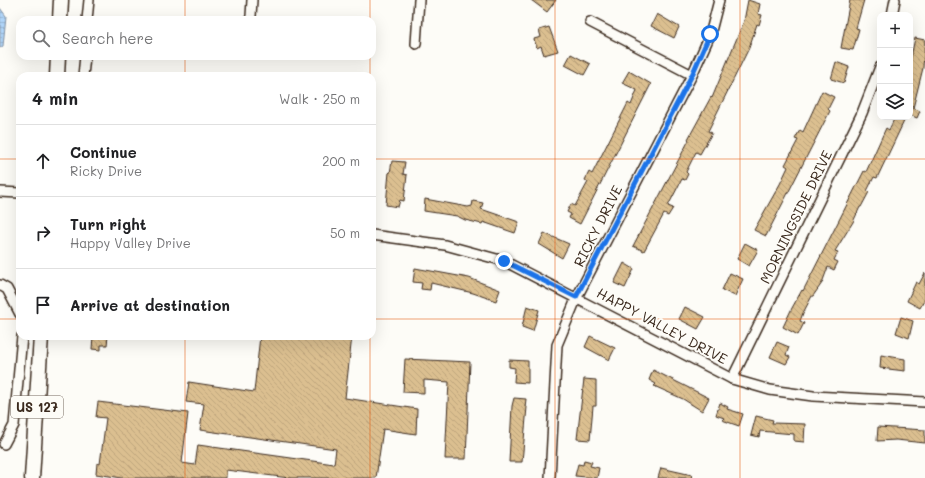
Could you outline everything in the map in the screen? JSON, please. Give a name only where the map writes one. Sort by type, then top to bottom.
[{"type":"main road","points":[[60,16],[61,0]]},
{"type":"main road","points":[[57,72],[58,60]]},
{"type":"main road","name":"US 127","points":[[32,478],[41,340]]},
{"type":"street","points":[[87,16],[89,0]]},
{"type":"street","points":[[251,16],[252,0]]},
{"type":"street","points":[[416,44],[419,0]]},
{"type":"street","name":"RICKY DRIVE","points":[[550,478],[558,345],[576,297],[692,75],[710,34],[719,0]]},
{"type":"street","points":[[893,12],[895,0]]},
{"type":"street","points":[[590,22],[692,75]]},
{"type":"street","points":[[84,72],[85,60]]},
{"type":"street","name":"MORNINGSIDE DRIVE","points":[[732,379],[862,113],[877,75]]},
{"type":"street","points":[[0,192],[16,193]]},
{"type":"street","name":"HAPPY VALLEY DRIVE","points":[[376,236],[445,245],[504,261],[732,379],[770,390],[813,396],[925,402]]},
{"type":"street","points":[[0,284],[7,289],[16,306]]},
{"type":"street","points":[[4,444],[14,425],[22,340]]},
{"type":"water","points":[[0,8],[6,16],[3,46],[0,48]]},
{"type":"building","points":[[531,0],[556,0],[547,12]]},
{"type":"building","points":[[748,0],[760,4],[758,14],[762,15],[759,25],[757,24],[749,48],[708,131],[712,133],[700,154],[696,152],[686,172],[688,174],[685,180],[682,179],[668,206],[673,208],[668,216],[664,214],[644,251],[633,246],[689,140],[688,139],[711,97],[712,98],[744,21]]},
{"type":"building","points":[[850,0],[864,0],[856,28],[859,29],[853,50],[841,48]]},
{"type":"building","points":[[657,14],[679,27],[674,38],[651,26]]},
{"type":"building","points":[[549,27],[558,51],[544,55],[541,46],[537,48],[534,39],[541,37],[539,30]]},
{"type":"building","points":[[915,38],[925,40],[923,68],[913,108],[913,48]]},
{"type":"building","points":[[571,54],[590,64],[584,75],[565,65]]},
{"type":"building","points":[[836,62],[849,67],[844,83],[831,79]]},
{"type":"building","points":[[629,71],[651,84],[580,224],[569,218],[571,214],[567,212],[571,204],[575,206],[588,182],[585,180],[589,172],[592,174],[628,103],[631,105],[637,90],[622,83]]},
{"type":"building","points":[[822,91],[834,97],[828,109],[830,111],[766,236],[754,230],[788,167],[785,165],[798,140],[795,139],[800,130],[803,132]]},
{"type":"building","points":[[913,108],[920,111],[917,118],[913,116]]},
{"type":"building","points":[[894,120],[905,120],[877,178],[874,177],[867,191],[869,192],[835,251],[838,252],[834,260],[838,262],[834,270],[828,267],[822,283],[812,296],[803,313],[800,321],[804,323],[798,335],[783,327],[864,171],[866,172],[886,128],[889,130]]},
{"type":"building","points":[[392,161],[405,162],[403,174],[407,175],[404,201],[400,200],[398,207],[386,205],[389,172],[390,173]]},
{"type":"building","points":[[425,199],[468,207],[472,206],[473,201],[483,203],[481,209],[519,222],[515,233],[483,222],[482,224],[465,220],[457,216],[424,211]]},
{"type":"building","points":[[544,233],[569,244],[562,258],[539,244]]},
{"type":"building","points":[[745,243],[758,250],[749,266],[737,259]]},
{"type":"building","points":[[624,263],[634,269],[625,288],[614,283]]},
{"type":"building","points":[[415,268],[469,278],[500,290],[496,301],[473,293],[431,283],[430,290],[421,289],[422,283],[413,282]]},
{"type":"building","points":[[730,273],[743,279],[735,296],[722,290]]},
{"type":"building","points":[[925,273],[925,299],[920,308],[907,301],[916,282],[919,284]]},
{"type":"building","points":[[527,306],[539,310],[533,331],[522,327]]},
{"type":"building","points":[[685,307],[705,317],[698,329],[679,319]]},
{"type":"building","points":[[901,317],[913,321],[909,338],[896,333]]},
{"type":"building","points":[[590,336],[615,348],[609,360],[585,347]]},
{"type":"building","points":[[93,340],[108,340],[107,345],[101,345],[101,350],[92,349]]},
{"type":"building","points":[[260,340],[352,340],[345,398],[417,409],[416,434],[383,429],[376,478],[289,478],[226,470],[226,478],[122,478],[96,474],[97,463],[100,464],[106,418],[96,417],[98,402],[188,413],[182,463],[195,465],[198,445],[334,464],[336,449],[200,430],[204,404],[186,402],[189,382],[254,392]]},
{"type":"building","points":[[777,342],[789,347],[786,355],[790,357],[786,364],[770,357]]},
{"type":"building","points":[[881,355],[905,359],[905,371],[880,368]]},
{"type":"building","points":[[405,359],[470,362],[466,459],[445,459],[449,382],[424,380],[424,393],[403,392]]},
{"type":"building","points":[[509,360],[528,361],[528,383],[514,382],[515,368],[509,367]]},
{"type":"building","points":[[653,370],[709,398],[702,411],[683,399],[654,386],[656,384],[649,380]]},
{"type":"building","points":[[584,379],[596,380],[596,406],[593,406],[590,440],[577,439]]},
{"type":"building","points":[[514,398],[526,399],[525,407],[527,407],[522,462],[509,462],[512,406]]},
{"type":"building","points":[[720,403],[728,407],[727,409],[743,414],[739,426],[722,420],[724,418],[716,415]]},
{"type":"building","points":[[756,416],[773,420],[772,423],[805,424],[804,442],[794,441],[794,434],[760,431],[759,437],[751,435]]},
{"type":"building","points":[[878,427],[925,430],[925,443],[896,440],[877,441]]},
{"type":"building","points":[[584,460],[592,462],[590,466],[599,468],[597,478],[575,476],[578,464],[583,465]]},
{"type":"building","points":[[661,468],[692,475],[691,478],[658,478]]},
{"type":"route","points":[[504,261],[576,297],[692,75],[710,34]]}]
